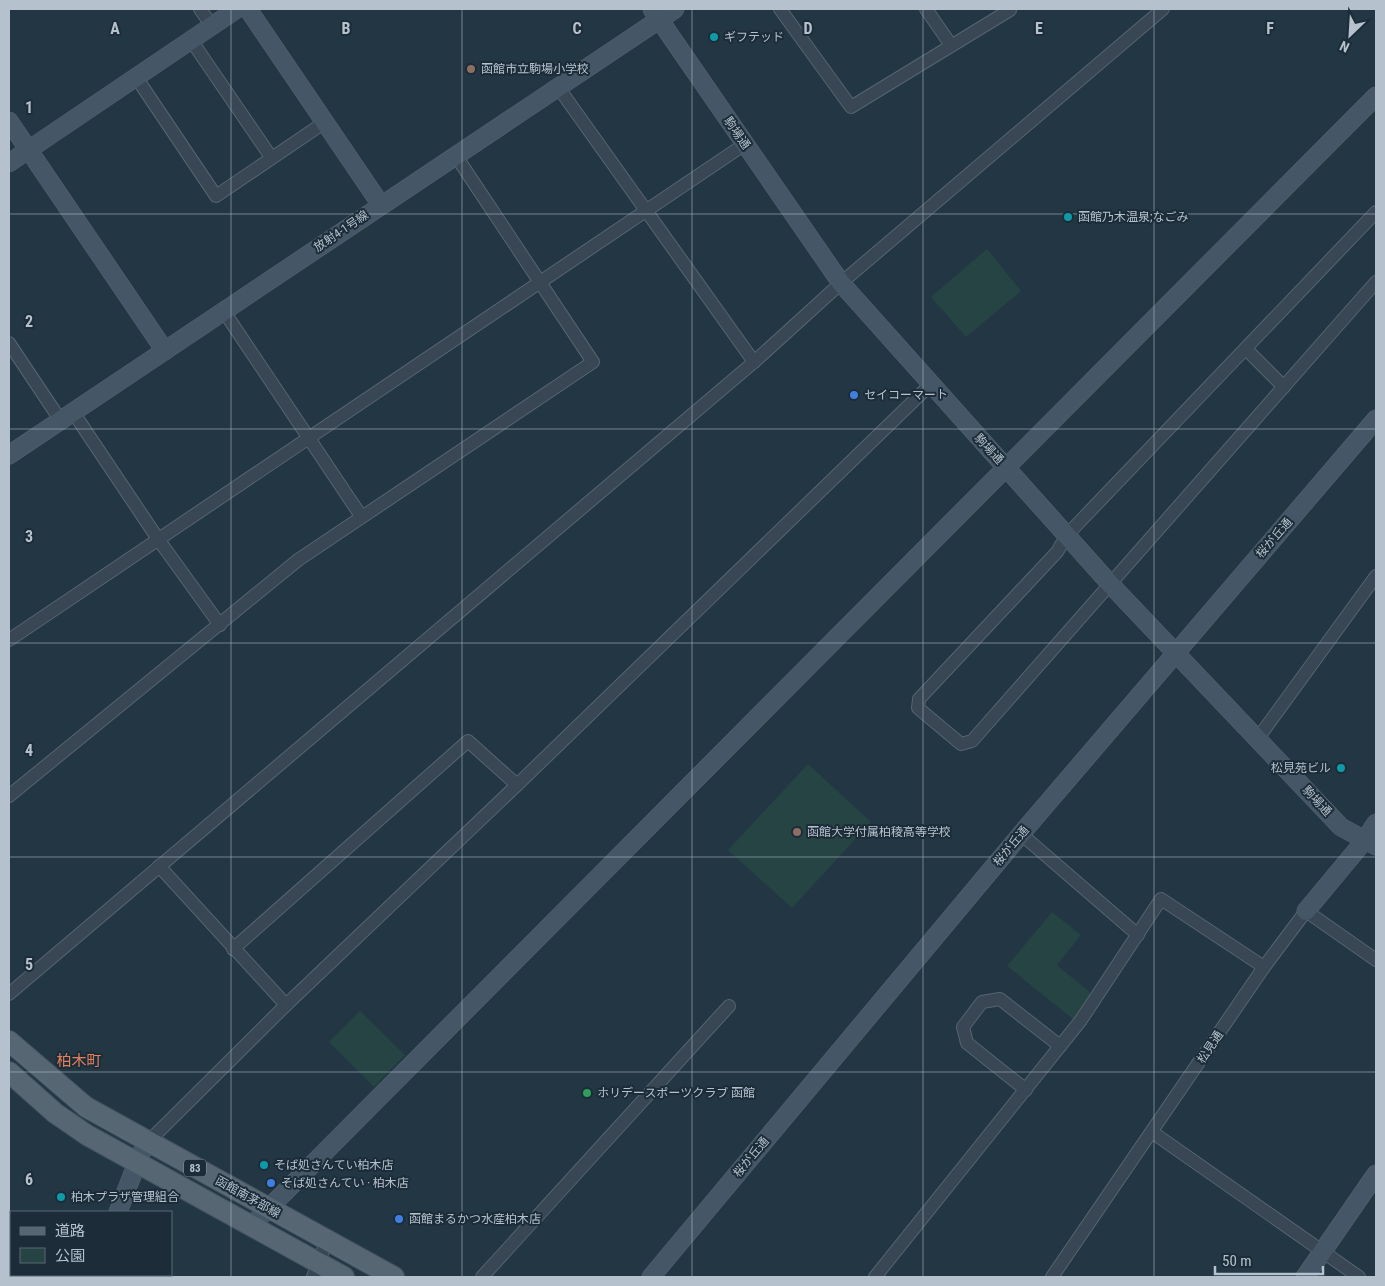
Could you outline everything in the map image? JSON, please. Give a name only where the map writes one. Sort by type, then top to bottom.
[{"type":"main road","name":"函館南茅部線","points":[[9,1041],[73,1098],[148,1142],[394,1277]]},
{"type":"main road","name":"函館南茅部線","points":[[9,1072],[69,1124],[251,1226],[315,1270],[344,1277]]},
{"type":"street","points":[[200,9],[212,26]]},
{"type":"street","points":[[9,163],[237,9]]},
{"type":"street","points":[[248,9],[381,204]]},
{"type":"street","name":"放射4-1号線","points":[[9,455],[165,351],[222,310],[558,87],[656,14],[675,9]]},
{"type":"street","points":[[780,9],[851,108],[1010,10]]},
{"type":"street","points":[[926,9],[951,45]]},
{"type":"street","points":[[9,994],[754,362],[841,283],[1162,9]]},
{"type":"street","name":"駒場通","points":[[656,14],[841,283],[930,385],[1111,585],[1341,827],[1371,843]]},
{"type":"street","points":[[191,40],[271,157]]},
{"type":"street","points":[[136,77],[216,196],[325,122]]},
{"type":"street","points":[[558,87],[754,362]]},
{"type":"street","points":[[251,1226],[1376,96]]},
{"type":"street","points":[[9,121],[165,351]]},
{"type":"street","points":[[9,640],[745,144]]},
{"type":"street","points":[[9,796],[298,560],[593,362],[456,156]]},
{"type":"street","points":[[1376,212],[1067,535],[1057,552],[918,699],[918,708],[961,744],[972,741],[1376,282]]},
{"type":"street","points":[[222,310],[361,516]]},
{"type":"street","points":[[9,343],[67,417],[220,625]]},
{"type":"street","points":[[1246,349],[1284,387]]},
{"type":"street","points":[[118,1211],[137,1163],[148,1142],[286,1005],[517,785],[930,385]]},
{"type":"street","name":"桜が丘通","points":[[651,1277],[1020,834],[1376,419]]},
{"type":"street","points":[[1258,738],[1376,576]]},
{"type":"street","points":[[233,949],[468,741],[517,785]]},
{"type":"street","name":"松見通","points":[[1052,1277],[1264,967],[1306,911],[1371,843],[1376,823]]},
{"type":"street","points":[[1020,834],[1138,935]]},
{"type":"street","points":[[159,866],[286,1005]]},
{"type":"street","points":[[875,1277],[1060,1046],[1161,899],[1264,967]]},
{"type":"street","points":[[1306,911],[1376,960]]},
{"type":"street","points":[[1026,1090],[967,1042],[963,1027],[982,1002],[1000,999],[1060,1046]]},
{"type":"street","points":[[482,1277],[729,1006]]},
{"type":"street","points":[[1152,1132],[1359,1277]]},
{"type":"street","points":[[1305,1277],[1376,1174]]},
{"type":"street","points":[[315,1270],[327,1240]]},
{"type":"green space","points":[[987,249],[1021,291],[966,337],[931,297]]},
{"type":"green space","points":[[808,764],[871,822],[792,908],[728,850]]},
{"type":"green space","points":[[1052,912],[1081,935],[1057,965],[1092,994],[1074,1020],[1007,966]]},
{"type":"green space","points":[[360,1011],[405,1055],[374,1087],[329,1042]]},
{"type":"tram line","points":[[9,1053],[83,1116],[376,1277]]},
{"type":"place","name":"ギフテッド","points":[[714,37]]},
{"type":"place","name":"函館市立駒場小学校","points":[[471,69]]},
{"type":"place","name":"函館乃木温泉;なごみ","points":[[1068,217]]},
{"type":"place","name":"セイコーマート","points":[[854,395]]},
{"type":"place","name":"松見苑ビル","points":[[1341,768]]},
{"type":"place","name":"函館大学付属柏稜高等学校","points":[[797,832]]},
{"type":"place","name":"ホリデースポーツクラブ 函館","points":[[587,1093]]},
{"type":"place","name":"そば処さんてい柏木店","points":[[264,1165]]},
{"type":"place","name":"そば処さんてい · 柏木店","points":[[271,1183]]},
{"type":"place","name":"柏木プラザ管理組合","points":[[61,1197]]},
{"type":"place","name":"函館まるかつ水産柏木店","points":[[399,1219]]},
{"type":"district","name":"柏木町","points":[[79,1061]]}]
